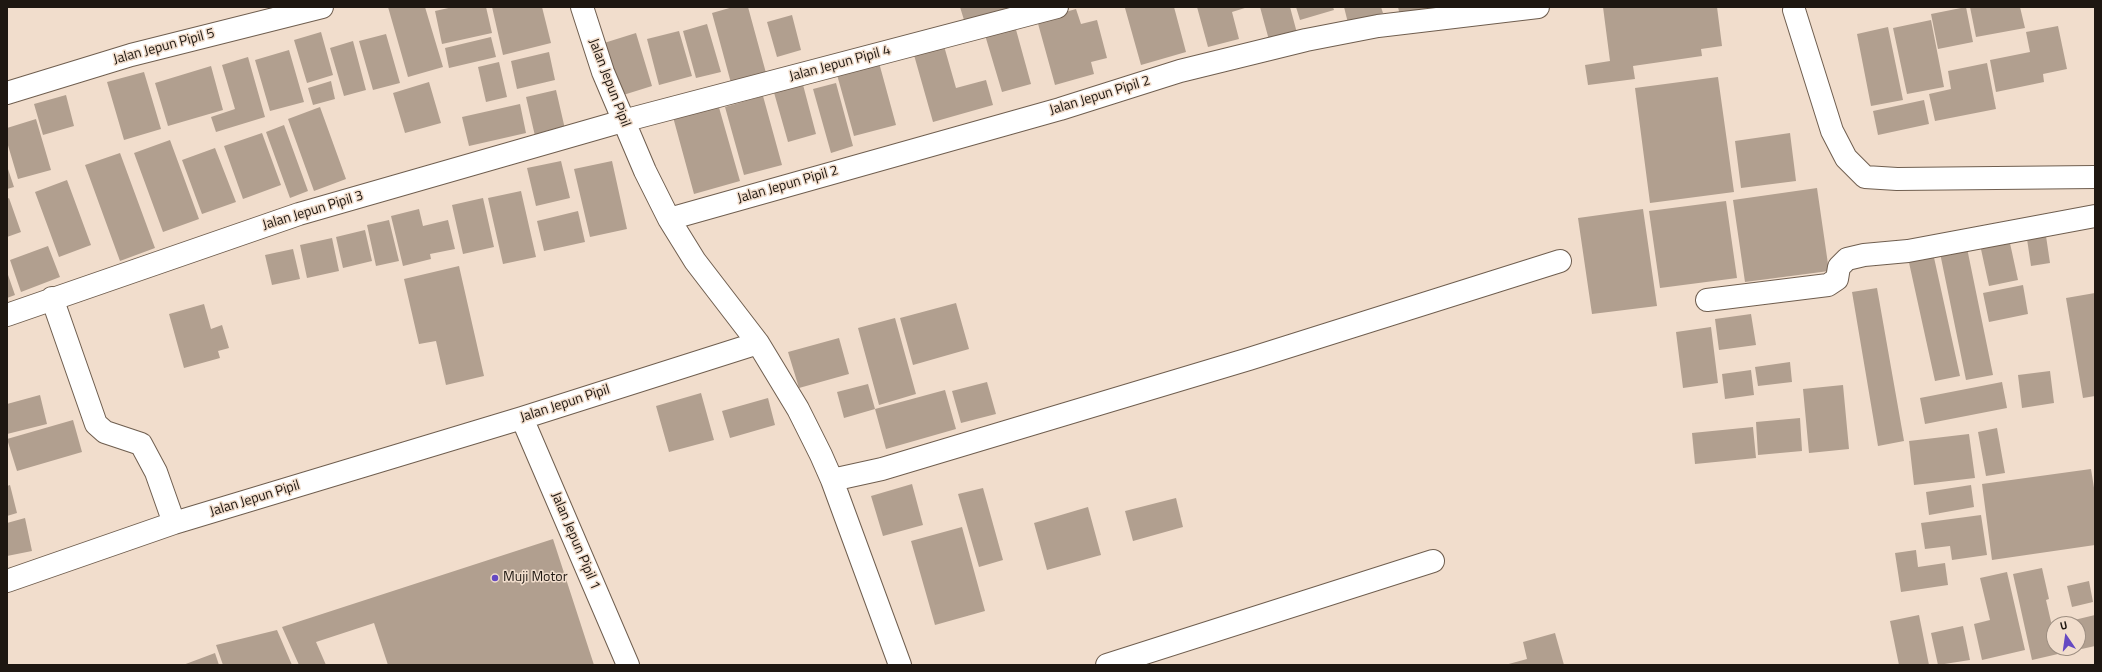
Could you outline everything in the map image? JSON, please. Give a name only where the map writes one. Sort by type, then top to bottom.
[{"type":"street","name":"Jalan Jepun Pipil 5","points":[[7,93],[131,55],[322,7]]},
{"type":"street","name":"Jalan Jepun Pipil","points":[[7,581],[174,523],[522,418],[758,343],[695,261],[669,219],[623,121],[603,72],[582,7]]},
{"type":"street","name":"Jalan Jepun Pipil 4","points":[[623,121],[1057,7]]},
{"type":"street","name":"Jalan Jepun Pipil 2","points":[[669,219],[1060,109],[1202,65],[1306,40],[1378,26],[1538,7]]},
{"type":"street","points":[[1794,10],[1832,131],[1846,158],[1865,178],[2095,177]]},
{"type":"street","name":"Jalan Jepun Pipil 3","points":[[7,315],[52,298],[299,214],[623,121]]},
{"type":"street","points":[[1707,300],[1828,285],[1837,279],[1839,267],[1847,259],[1864,255],[1908,251],[2095,216]]},
{"type":"street","points":[[832,480],[882,469],[1241,361],[1560,261]]},
{"type":"street","points":[[52,298],[96,424],[105,432],[141,444],[156,472],[174,523]]},
{"type":"street","points":[[758,343],[798,409],[832,480],[899,665]]},
{"type":"street","name":"Jalan Jepun Pipil 1","points":[[522,418],[628,665]]},
{"type":"street","points":[[1107,665],[1433,561]]},
{"type":"building","points":[[388,7],[425,7],[443,67],[408,77]]},
{"type":"building","points":[[453,7],[486,7],[492,33],[442,44],[435,11]]},
{"type":"building","points":[[492,7],[542,7],[551,43],[503,55]]},
{"type":"building","points":[[733,7],[748,7],[766,73],[731,83],[712,13]]},
{"type":"building","points":[[960,7],[1004,7],[1005,9],[964,20]]},
{"type":"building","points":[[1174,7],[1186,52],[1141,65],[1125,8]]},
{"type":"building","points":[[1197,7],[1248,7],[1232,12],[1239,39],[1208,47]]},
{"type":"building","points":[[1260,7],[1290,7],[1297,33],[1269,40]]},
{"type":"building","points":[[1296,7],[1333,7],[1334,10],[1300,20]]},
{"type":"building","points":[[1344,7],[1381,7],[1383,13],[1348,23]]},
{"type":"building","points":[[1398,7],[1432,7],[1400,16]]},
{"type":"building","points":[[1603,7],[1717,7],[1722,46],[1701,49],[1702,56],[1633,66],[1635,79],[1588,85],[1585,65],[1610,61]]},
{"type":"building","points":[[1966,7],[1973,42],[1938,49],[1931,14]]},
{"type":"building","points":[[1970,7],[2020,7],[2025,28],[1976,37]]},
{"type":"building","points":[[1076,9],[1081,24],[1097,20],[1107,58],[1091,62],[1094,74],[1055,85],[1037,20]]},
{"type":"building","points":[[792,15],[801,50],[777,57],[767,22]]},
{"type":"building","points":[[1931,20],[1944,87],[1907,94],[1893,28]]},
{"type":"building","points":[[707,24],[721,72],[696,78],[683,31]]},
{"type":"building","points":[[1015,26],[1031,84],[1002,92],[985,35]]},
{"type":"building","points":[[2058,26],[2067,69],[2043,74],[2044,82],[1996,92],[1990,60],[2030,52],[2026,32]]},
{"type":"building","points":[[1888,27],[1903,100],[1871,106],[1857,34]]},
{"type":"building","points":[[679,31],[692,76],[659,85],[647,39]]},
{"type":"building","points":[[321,32],[333,75],[307,83],[294,40]]},
{"type":"building","points":[[636,33],[652,86],[620,96],[604,43]]},
{"type":"building","points":[[386,34],[400,83],[373,90],[359,41]]},
{"type":"building","points":[[491,37],[496,57],[449,68],[445,48]]},
{"type":"building","points":[[353,41],[366,90],[344,96],[330,48]]},
{"type":"building","points":[[944,46],[956,88],[986,80],[993,105],[933,122],[914,55]]},
{"type":"building","points":[[289,50],[304,102],[270,111],[255,60]]},
{"type":"building","points":[[549,52],[555,80],[517,89],[511,61]]},
{"type":"building","points":[[248,57],[265,117],[216,132],[211,117],[235,109],[222,65]]},
{"type":"building","points":[[878,59],[896,125],[854,136],[836,71]]},
{"type":"building","points":[[499,62],[507,97],[486,102],[478,67]]},
{"type":"building","points":[[1987,63],[1996,109],[1935,121],[1929,94],[1951,89],[1948,71]]},
{"type":"building","points":[[211,66],[223,110],[168,126],[155,83]]},
{"type":"building","points":[[144,72],[161,129],[124,140],[107,82]]},
{"type":"building","points":[[1718,77],[1734,192],[1650,203],[1635,88]]},
{"type":"building","points":[[331,81],[335,99],[313,105],[308,88]]},
{"type":"building","points":[[802,81],[816,134],[788,142],[773,89]]},
{"type":"building","points":[[429,82],[441,123],[405,133],[393,93]]},
{"type":"building","points":[[836,83],[853,146],[831,153],[813,89]]},
{"type":"building","points":[[556,90],[565,129],[535,136],[526,97]]},
{"type":"building","points":[[66,95],[74,126],[43,135],[34,104]]},
{"type":"building","points":[[763,96],[782,165],[744,175],[725,107]]},
{"type":"building","points":[[1924,100],[1929,124],[1878,135],[1873,111]]},
{"type":"building","points":[[520,104],[526,133],[469,146],[462,117]]},
{"type":"building","points":[[718,104],[740,181],[694,194],[673,117]]},
{"type":"building","points":[[320,107],[346,179],[314,191],[288,119]]},
{"type":"building","points":[[36,119],[51,170],[18,179],[7,142],[7,128]]},
{"type":"building","points":[[284,125],[308,191],[290,198],[266,132]]},
{"type":"building","points":[[262,133],[281,185],[243,199],[224,146]]},
{"type":"building","points":[[1790,133],[1796,181],[1741,188],[1735,141]]},
{"type":"building","points":[[170,140],[199,219],[163,232],[134,153]]},
{"type":"building","points":[[215,148],[236,202],[202,214],[182,160]]},
{"type":"building","points":[[120,153],[155,248],[120,261],[85,165]]},
{"type":"building","points":[[561,161],[570,198],[536,206],[527,168]]},
{"type":"building","points":[[612,161],[627,229],[590,237],[574,169]]},
{"type":"building","points":[[7,166],[14,187],[7,189]]},
{"type":"building","points":[[67,180],[91,245],[59,257],[35,192]]},
{"type":"building","points":[[1817,188],[1829,271],[1745,282],[1733,200]]},
{"type":"building","points":[[521,191],[536,257],[503,264],[488,198]]},
{"type":"building","points":[[9,198],[21,232],[7,237],[7,199]]},
{"type":"building","points":[[483,198],[494,247],[463,254],[452,205]]},
{"type":"building","points":[[1726,201],[1737,278],[1660,288],[1649,211]]},
{"type":"building","points":[[419,209],[423,226],[448,220],[455,249],[430,254],[431,259],[403,266],[391,216]]},
{"type":"building","points":[[1643,209],[1657,306],[1592,314],[1578,218]]},
{"type":"building","points":[[578,211],[585,242],[544,251],[537,221]]},
{"type":"building","points":[[389,220],[399,261],[376,266],[367,225]]},
{"type":"building","points":[[365,230],[372,261],[343,268],[336,237]]},
{"type":"building","points":[[2008,234],[2018,280],[1989,286],[1979,240]]},
{"type":"building","points":[[2046,236],[2050,263],[2031,266],[2027,239]]},
{"type":"building","points":[[332,238],[339,271],[307,278],[300,245]]},
{"type":"building","points":[[48,246],[60,277],[21,292],[10,260]]},
{"type":"building","points":[[1967,248],[1993,375],[1966,380],[1940,253]]},
{"type":"building","points":[[293,249],[300,279],[272,285],[265,255]]},
{"type":"building","points":[[1933,253],[1960,376],[1935,381],[1908,258]]},
{"type":"building","points":[[459,266],[484,376],[446,385],[436,341],[419,344],[404,279]]},
{"type":"building","points":[[7,272],[15,295],[7,298]]},
{"type":"building","points":[[2023,285],[2028,314],[1989,322],[1983,293]]},
{"type":"building","points":[[1877,288],[1904,441],[1878,446],[1852,292]]},
{"type":"building","points":[[2095,293],[2095,396],[2083,398],[2066,298]]},
{"type":"building","points":[[956,303],[969,349],[913,365],[900,318]]},
{"type":"building","points":[[204,304],[211,329],[222,325],[229,348],[218,351],[220,358],[184,368],[169,314]]},
{"type":"building","points":[[1751,314],[1756,345],[1719,350],[1715,319]]},
{"type":"building","points":[[895,318],[916,394],[879,405],[858,328]]},
{"type":"building","points":[[1711,327],[1718,383],[1683,388],[1676,332]]},
{"type":"building","points":[[839,338],[849,374],[799,388],[788,352]]},
{"type":"building","points":[[1790,362],[1792,382],[1758,386],[1755,367]]},
{"type":"building","points":[[1751,370],[1754,395],[1725,399],[1722,374]]},
{"type":"building","points":[[2050,371],[2054,403],[2022,408],[2018,375]]},
{"type":"building","points":[[987,382],[996,414],[961,423],[952,391]]},
{"type":"building","points":[[2002,382],[2007,408],[1925,424],[1920,398]]},
{"type":"building","points":[[868,384],[875,409],[844,418],[837,392]]},
{"type":"building","points":[[1843,385],[1849,449],[1809,453],[1803,389]]},
{"type":"building","points":[[945,390],[956,429],[886,449],[875,409]]},
{"type":"building","points":[[701,393],[714,440],[669,452],[656,406]]},
{"type":"building","points":[[40,395],[47,424],[7,434],[7,404]]},
{"type":"building","points":[[768,398],[775,425],[730,438],[722,411]]},
{"type":"building","points":[[1800,418],[1802,451],[1758,455],[1756,422]]},
{"type":"building","points":[[73,420],[82,452],[17,471],[7,439]]},
{"type":"building","points":[[1753,427],[1756,458],[1695,464],[1692,433]]},
{"type":"building","points":[[1997,428],[2005,473],[1986,476],[1978,432]]},
{"type":"building","points":[[1969,434],[1975,478],[1914,485],[1909,441]]},
{"type":"building","points":[[2091,469],[2095,494],[2095,545],[1992,560],[1982,484]]},
{"type":"building","points":[[912,484],[923,525],[883,536],[871,496]]},
{"type":"building","points":[[10,485],[17,513],[7,516],[7,486]]},
{"type":"building","points":[[1971,485],[1974,507],[1929,515],[1926,492]]},
{"type":"building","points":[[983,488],[1003,560],[979,567],[958,494]]},
{"type":"building","points":[[1176,498],[1183,527],[1133,541],[1125,511]]},
{"type":"building","points":[[1088,507],[1101,555],[1047,570],[1034,523]]},
{"type":"building","points":[[1981,515],[1987,555],[1952,560],[1950,546],[1925,549],[1921,523]]},
{"type":"building","points":[[25,518],[32,551],[7,556],[7,523]]},
{"type":"building","points":[[962,527],[985,611],[935,625],[911,541]]},
{"type":"building","name":"Muji Motor","points":[[553,539],[594,665],[388,665],[374,623],[316,642],[326,665],[299,665],[282,627]]},
{"type":"building","points":[[1916,550],[1918,567],[1945,563],[1948,585],[1901,592],[1895,553]]},
{"type":"building","points":[[2042,568],[2049,599],[2046,600],[2050,616],[2046,616],[2046,656],[2049,656],[2032,660],[2013,574]]},
{"type":"building","points":[[2007,572],[2025,650],[1982,660],[1974,624],[1990,620],[1980,578]]},
{"type":"building","points":[[2089,581],[2093,602],[2072,607],[2067,586]]},
{"type":"building","points":[[1919,615],[1929,665],[1899,665],[1890,621]]},
{"type":"building","points":[[2095,615],[2095,646],[2086,648],[2086,617]]},
{"type":"building","points":[[1963,626],[1970,660],[1938,665],[1931,633]]},
{"type":"building","points":[[277,630],[292,665],[223,665],[216,645]]},
{"type":"building","points":[[1555,633],[1564,665],[1505,665],[1527,659],[1523,642]]},
{"type":"building","points":[[215,653],[219,665],[183,665]]},
{"type":"place","name":"Muji Motor","points":[[495,578]]}]
